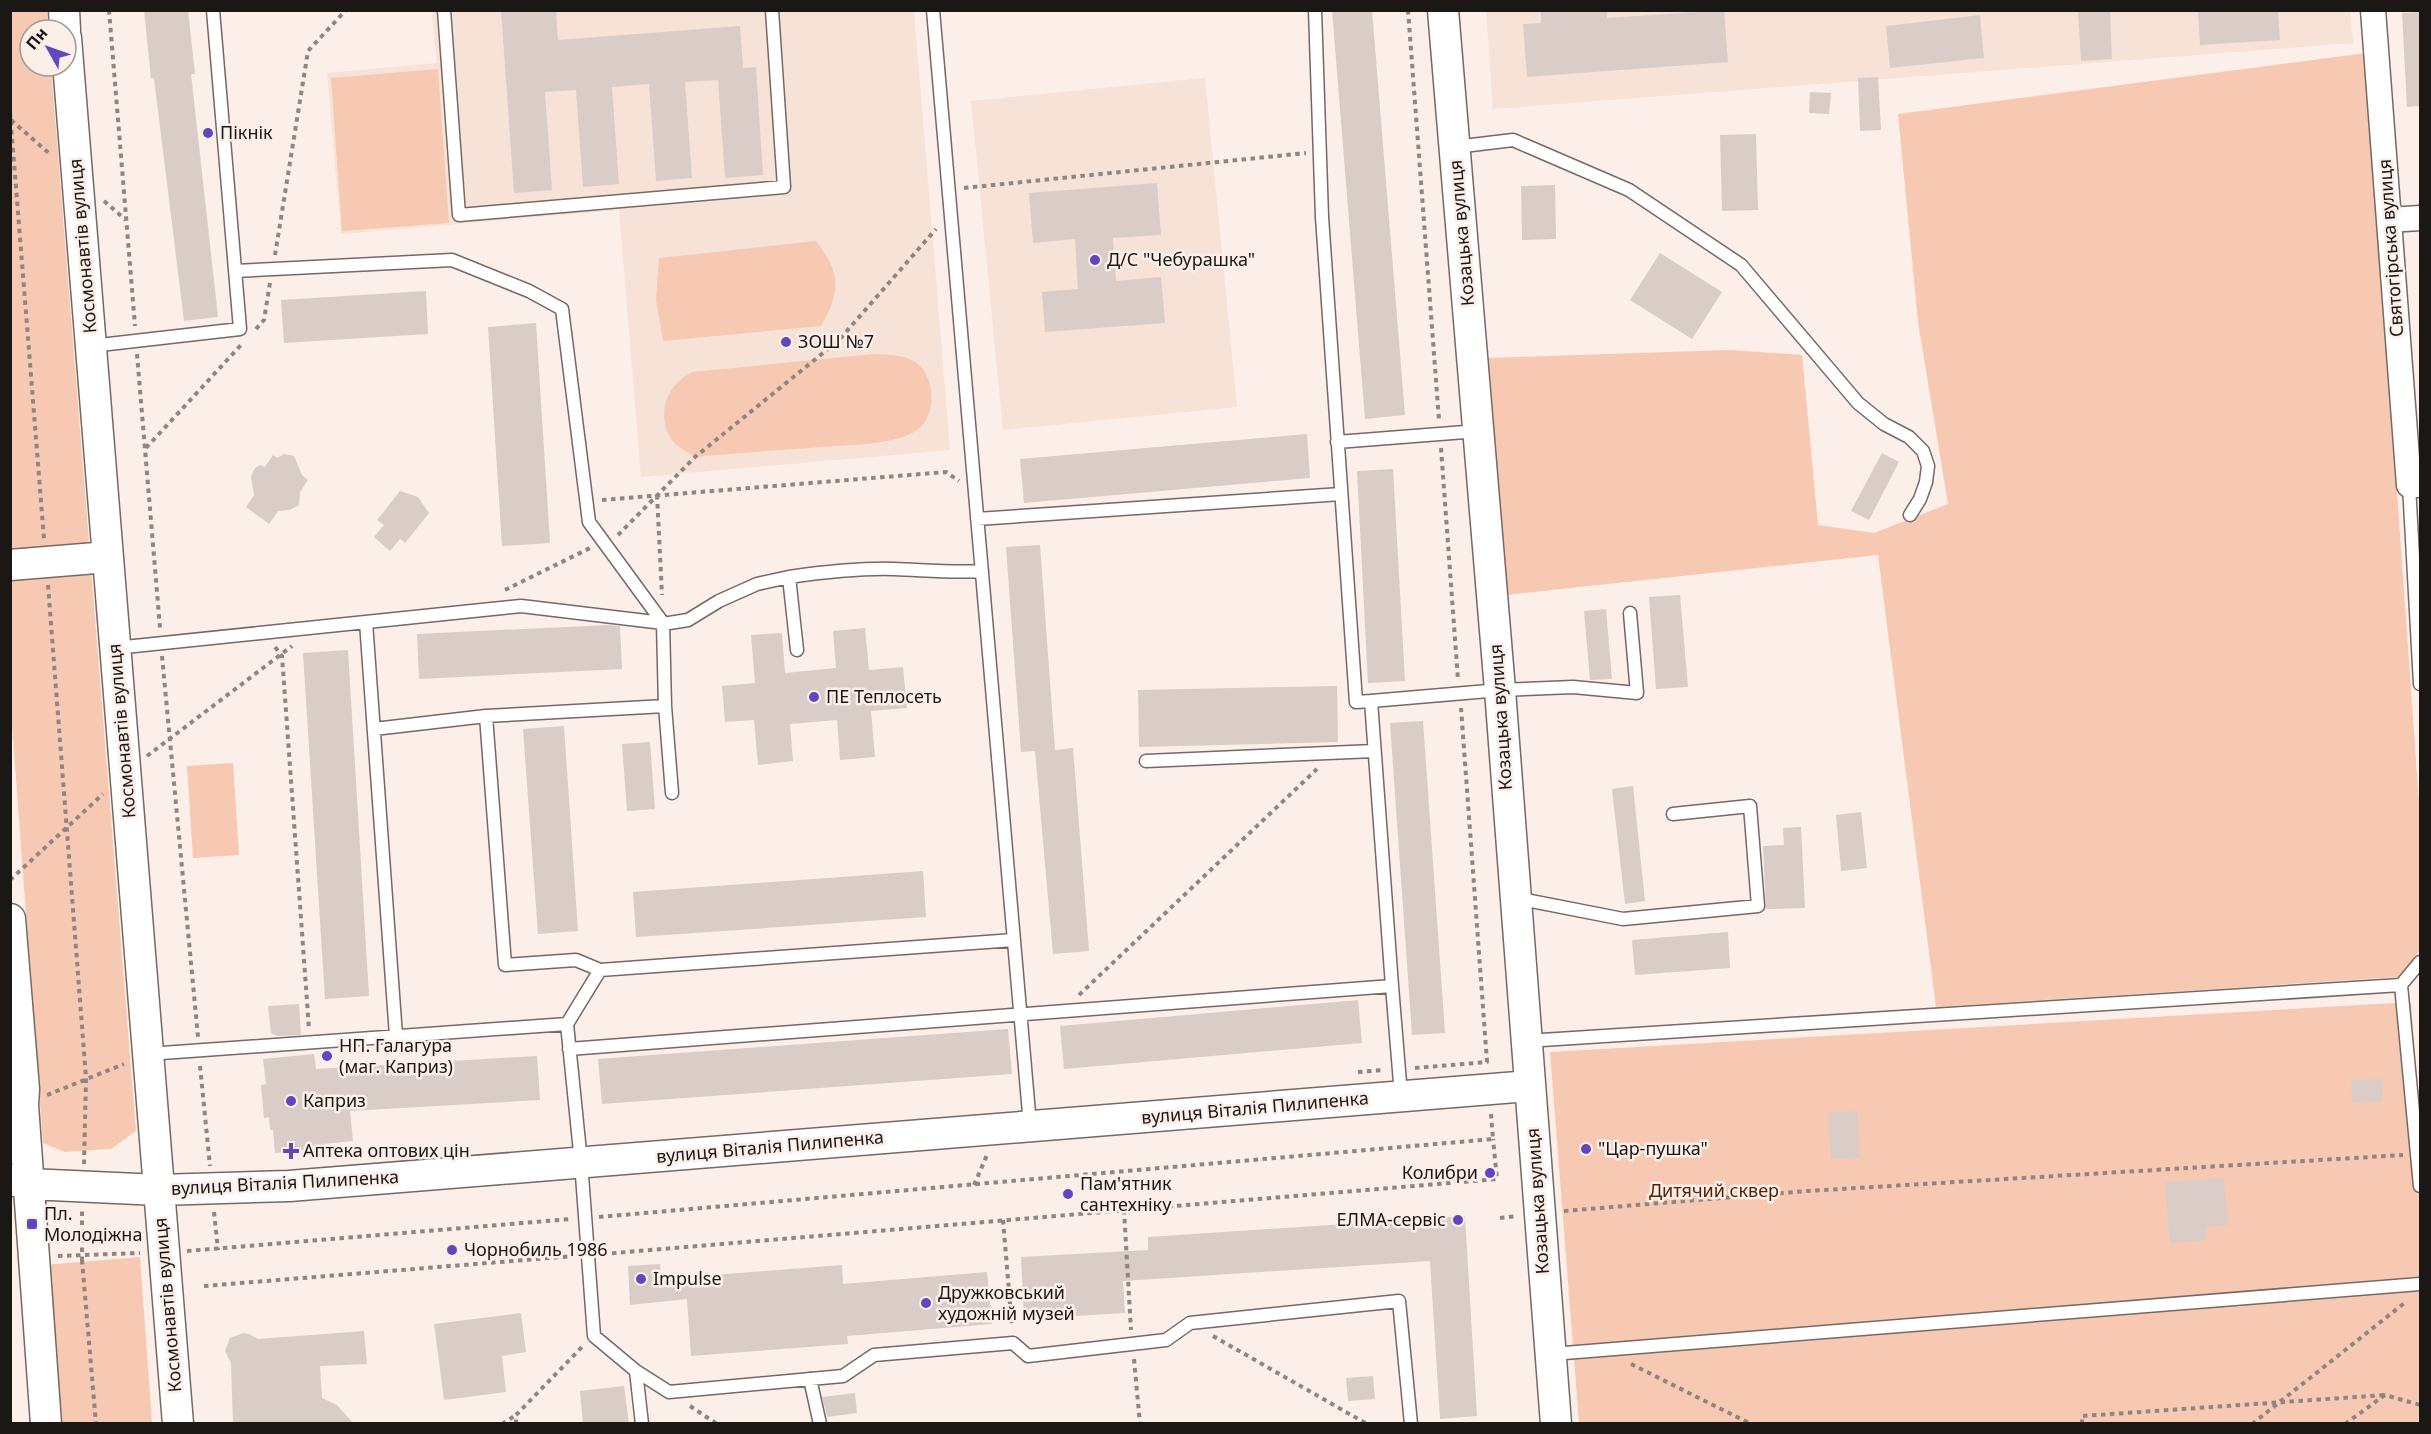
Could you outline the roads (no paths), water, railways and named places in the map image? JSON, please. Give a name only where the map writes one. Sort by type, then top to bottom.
[{"type":"street","name":"Козацька вулиця","points":[[1443,10],[1500,690],[1556,1424]]},
{"type":"street","name":"Святогірська вулиця","points":[[2373,10],[2389,220],[2415,485]]},
{"type":"street","name":"Космонавтів вулиця","points":[[69,78],[178,1424]]},
{"type":"street","points":[[2389,220],[2421,218]]},
{"type":"street","points":[[10,565],[108,557]]},
{"type":"street","points":[[10,920],[19,1092],[20,1182],[34,1257],[46,1424]]},
{"type":"street","name":"вулиця Віталія Пилипенка","points":[[20,1182],[159,1190],[214,1173],[289,1186],[998,1129],[1400,1083],[1488,1076],[1529,1086]]},
{"type":"lane","points":[[91,346],[240,329],[213,10]]},
{"type":"lane","points":[[444,10],[459,215],[784,188],[772,10]]},
{"type":"lane","points":[[933,10],[1030,1126]]},
{"type":"lane","points":[[1316,10],[1322,218],[1356,702],[1500,690],[1573,687],[1637,693],[1630,613]]},
{"type":"lane","points":[[1455,147],[1513,140],[1629,190],[1741,265],[1858,404],[1884,424],[1909,437],[1923,451],[1928,466],[1926,482],[1920,499],[1910,514]]},
{"type":"lane","points":[[236,270],[452,260],[529,291],[562,309],[589,522],[663,623],[665,706],[672,793]]},
{"type":"lane","points":[[1337,442],[1478,431]]},
{"type":"lane","points":[[2415,485],[2421,684]]},
{"type":"lane","points":[[977,519],[1341,494]]},
{"type":"lane","points":[[115,648],[521,606],[663,623],[688,620],[719,601],[757,584],[789,577],[842,570],[982,572]]},
{"type":"lane","points":[[789,577],[797,650]]},
{"type":"lane","points":[[366,622],[396,1036]]},
{"type":"lane","points":[[1371,701],[1400,1083]]},
{"type":"lane","points":[[374,729],[486,716],[665,706]]},
{"type":"lane","points":[[486,716],[504,965],[576,960],[600,970],[1014,940]]},
{"type":"lane","points":[[1146,761],[1374,751]]},
{"type":"lane","points":[[1515,897],[1623,919],[1758,906],[1750,806],[1673,814]]},
{"type":"lane","points":[[1526,1041],[2400,985],[2421,962]]},
{"type":"lane","points":[[600,970],[567,1024],[594,1336],[636,1371],[669,1392],[843,1376],[874,1354],[1013,1343],[1028,1356],[1166,1340],[1190,1323],[1399,1301],[1411,1424]]},
{"type":"lane","points":[[2400,985],[2421,1186]]},
{"type":"lane","points":[[569,1049],[1392,986]]},
{"type":"lane","points":[[148,1054],[567,1024]]},
{"type":"lane","points":[[1550,1354],[2421,1284]]},
{"type":"lane","points":[[636,1371],[642,1424]]},
{"type":"lane","points":[[810,1379],[820,1424]]},
{"type":"place","name":"Пікнік","points":[[208,133]]},
{"type":"place","name":"Д/С \"Чебурашка\"","points":[[1095,260]]},
{"type":"place","name":"ЗОШ №7","points":[[786,342]]},
{"type":"place","name":"ПЕ Теплосеть","points":[[814,697]]},
{"type":"place","name":"НП. Галагура (маг. Каприз)","points":[[327,1056]]},
{"type":"place","name":"Каприз","points":[[291,1101]]},
{"type":"place","name":"\"Цар-пушка\"","points":[[1586,1149]]},
{"type":"place","name":"Аптека оптових цін","points":[[291,1151]]},
{"type":"place","name":"Колибри","points":[[1490,1173]]},
{"type":"place","name":"Пам'ятник сантехніку","points":[[1068,1194]]},
{"type":"place","name":"ЕЛМА-сервіс","points":[[1458,1220]]},
{"type":"place","name":"Пл. Молодіжна","points":[[32,1224]]},
{"type":"place","name":"Чорнобиль 1986","points":[[452,1250]]},
{"type":"place","name":"Impulse","points":[[641,1279]]},
{"type":"place","name":"Дружковський художній музей","points":[[926,1303]]},
{"type":"park label","name":"Дитячий сквер","points":[[1714,1191]]}]
